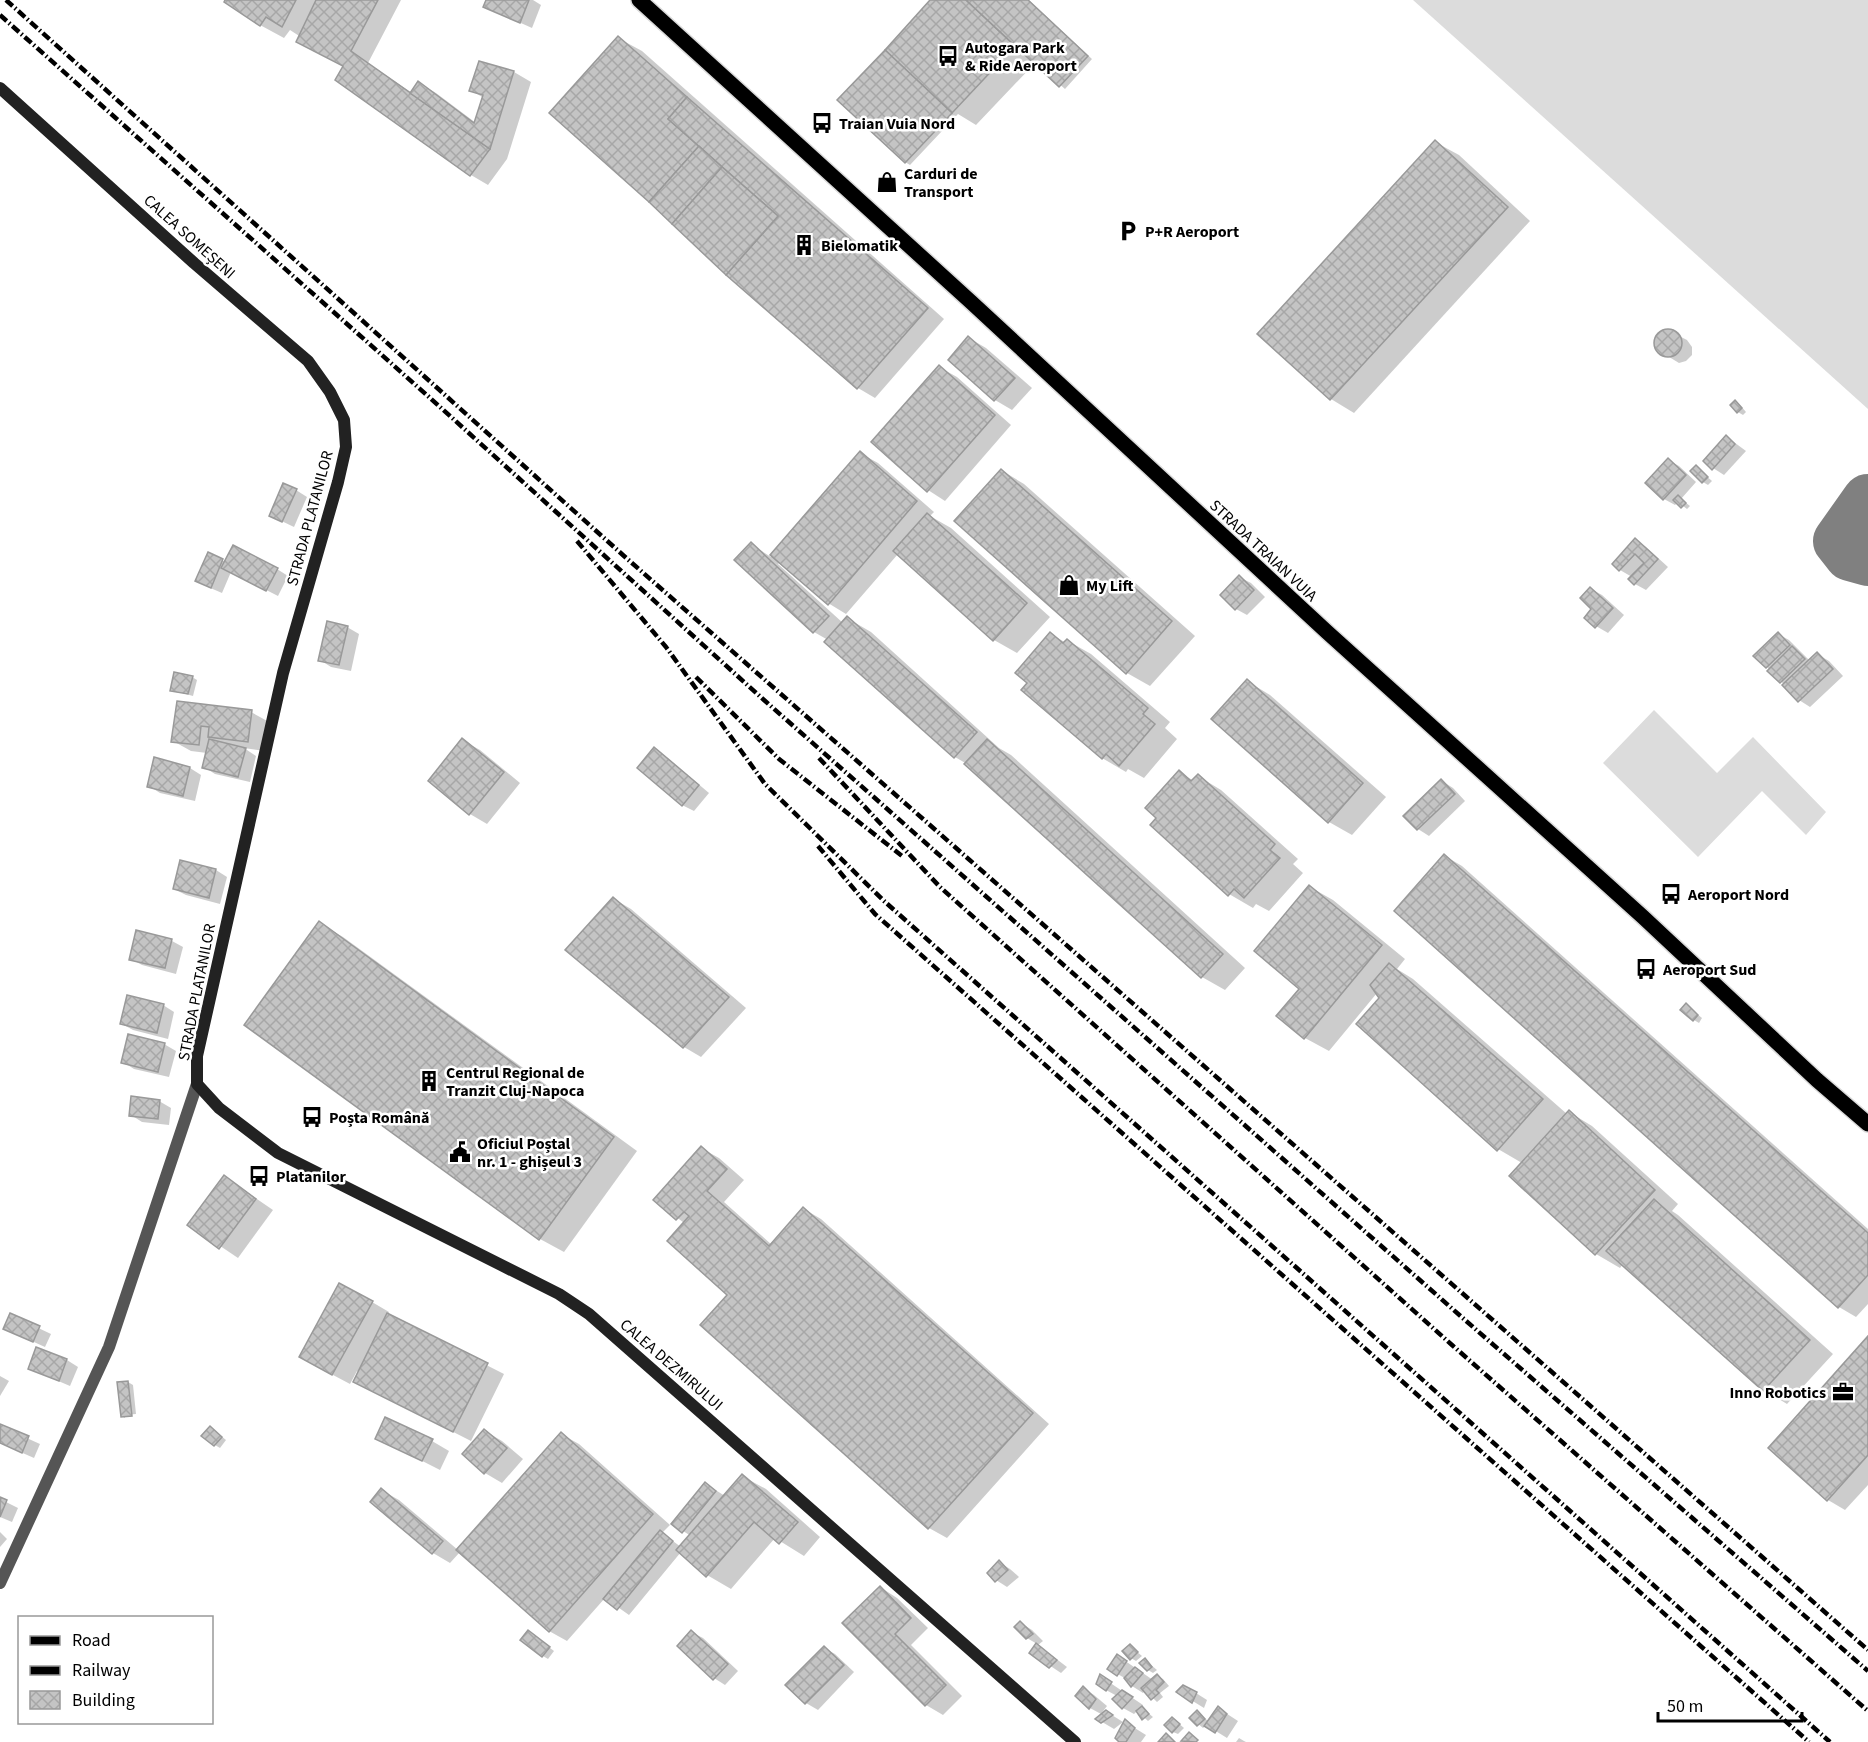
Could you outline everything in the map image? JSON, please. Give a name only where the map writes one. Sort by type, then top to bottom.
[{"type":"main road","name":"STRADA TRAIAN VUIA","points":[[639,0],[971,302],[1310,617],[1643,917],[1816,1080],[1868,1124]]},
{"type":"main road","name":"CALEA SOMEȘENI","points":[[0,88],[194,263],[308,361],[330,392],[344,420]]},
{"type":"main road","name":"STRADA PLATANILOR","points":[[197,1084],[197,1056],[283,673],[346,447],[344,420]]},
{"type":"main road","name":"CALEA DEZMIRULUI","points":[[197,1084],[219,1108],[278,1153],[559,1294],[589,1314],[1075,1742]]},
{"type":"street","name":"STRADA PLATANILOR","points":[[0,1582],[109,1347],[197,1084]]},
{"type":"shaded area","points":[[1413,0],[1868,0],[1868,409]]},
{"type":"shaded area","points":[[1654,710],[1717,773],[1753,737],[1826,812],[1806,835],[1762,791],[1698,857],[1603,763]]},
{"type":"building","points":[[225,0],[296,0],[282,27],[266,17],[260,26],[224,2]]},
{"type":"building","points":[[316,0],[378,0],[351,51],[490,149],[470,176],[335,80],[343,66],[296,42]]},
{"type":"building","points":[[486,0],[529,0],[520,23],[483,7]]},
{"type":"building","name":"Autogara Park & Ride Aeroport","points":[[930,0],[966,0],[1015,46],[952,113],[885,50]]},
{"type":"building","points":[[966,0],[1028,0],[1088,56],[1059,87]]},
{"type":"building","points":[[618,36],[687,97],[668,119],[699,146],[649,202],[549,113]]},
{"type":"building","points":[[885,50],[952,113],[905,163],[837,100]]},
{"type":"building","points":[[479,61],[514,71],[490,149],[410,93],[418,81],[474,123],[483,95],[469,91]]},
{"type":"building","name":"Bielomatik","points":[[687,97],[928,308],[857,389],[726,275],[778,216],[668,119]]},
{"type":"building","points":[[1435,140],[1508,207],[1330,400],[1257,334]]},
{"type":"building","points":[[699,146],[722,167],[672,224],[649,202]]},
{"type":"building","points":[[722,167],[778,216],[726,275],[672,224]]},
{"type":"building","points":[[1668,329],[1678,333],[1682,343],[1678,353],[1668,357],[1658,353],[1654,343],[1658,333]]},
{"type":"building","points":[[968,336],[1015,378],[994,401],[948,360]]},
{"type":"building","points":[[939,365],[995,415],[927,492],[871,442]]},
{"type":"building","points":[[1735,400],[1742,408],[1737,413],[1730,405]]},
{"type":"building","points":[[1726,435],[1735,444],[1712,470],[1703,461]]},
{"type":"building","points":[[860,451],[917,501],[828,605],[770,555]]},
{"type":"building","points":[[1668,458],[1686,475],[1663,500],[1645,483]]},
{"type":"building","points":[[1696,465],[1708,477],[1702,483],[1690,471]]},
{"type":"building","points":[[1001,469],[1172,621],[1126,674],[954,521]]},
{"type":"building","points":[[283,483],[297,489],[282,522],[269,516]]},
{"type":"building","points":[[1678,495],[1686,503],[1681,508],[1673,500]]},
{"type":"building","points":[[927,513],[1027,603],[993,641],[893,551]]},
{"type":"building","points":[[1635,538],[1658,559],[1634,585],[1628,579],[1644,563],[1635,554],[1619,571],[1612,564]]},
{"type":"building","points":[[751,542],[829,616],[813,633],[734,560]]},
{"type":"building","points":[[233,545],[278,568],[266,591],[221,568]]},
{"type":"building","points":[[208,552],[223,559],[211,588],[195,581]]},
{"type":"building","points":[[1239,575],[1254,590],[1235,610],[1220,595]]},
{"type":"building","points":[[1590,587],[1613,608],[1595,628],[1584,618],[1591,609],[1580,598]]},
{"type":"building","points":[[847,616],[977,732],[954,758],[824,642]]},
{"type":"building","points":[[327,621],[348,626],[339,665],[318,661]]},
{"type":"building","points":[[1050,632],[1063,643],[1067,639],[1148,708],[1143,714],[1155,724],[1119,766],[1106,754],[1102,759],[1021,690],[1027,683],[1015,673]]},
{"type":"building","points":[[1778,632],[1790,645],[1766,668],[1753,656]]},
{"type":"building","points":[[1792,646],[1805,659],[1780,683],[1767,671]]},
{"type":"building","points":[[1817,652],[1833,669],[1798,702],[1782,685]]},
{"type":"building","points":[[174,672],[193,676],[188,694],[170,691]]},
{"type":"building","points":[[1247,679],[1363,783],[1328,823],[1211,719]]},
{"type":"building","points":[[177,701],[252,710],[248,742],[208,737],[209,727],[201,726],[199,745],[171,742]]},
{"type":"building","points":[[462,738],[504,772],[469,815],[428,781]]},
{"type":"building","points":[[209,739],[246,748],[238,777],[202,768]]},
{"type":"building","points":[[987,739],[1223,954],[1201,978],[964,764]]},
{"type":"building","points":[[654,747],[699,785],[682,806],[637,768]]},
{"type":"building","points":[[154,757],[190,767],[183,796],[147,787]]},
{"type":"building","points":[[1179,770],[1191,781],[1198,774],[1275,844],[1270,850],[1280,858],[1244,898],[1234,889],[1228,896],[1150,825],[1156,818],[1145,808]]},
{"type":"building","points":[[1441,779],[1455,794],[1417,830],[1403,816]]},
{"type":"building","points":[[1444,854],[1868,1233],[1868,1275],[1838,1308],[1394,911]]},
{"type":"building","points":[[180,860],[216,869],[209,898],[173,889]]},
{"type":"building","points":[[1309,885],[1382,945],[1304,1039],[1276,1016],[1299,989],[1254,951]]},
{"type":"building","points":[[613,897],[729,997],[683,1048],[565,950]]},
{"type":"building","name":"Centrul Regional de Tranzit Cluj-Napoca","points":[[319,921],[614,1137],[539,1240],[244,1025]]},
{"type":"building","points":[[136,930],[172,939],[165,968],[129,960]]},
{"type":"building","points":[[1389,963],[1543,1099],[1497,1151],[1356,1024],[1379,998],[1370,985]]},
{"type":"building","points":[[127,995],[164,1004],[157,1033],[120,1024]]},
{"type":"building","points":[[1686,1003],[1698,1015],[1693,1021],[1680,1010]]},
{"type":"building","points":[[128,1034],[165,1043],[158,1072],[121,1063]]},
{"type":"building","points":[[131,1096],[160,1100],[158,1119],[129,1116]]},
{"type":"building","points":[[1569,1110],[1655,1190],[1595,1255],[1509,1176]]},
{"type":"building","points":[[701,1146],[727,1169],[707,1191],[769,1246],[803,1207],[1033,1413],[928,1529],[700,1325],[727,1295],[667,1241],[689,1216],[684,1212],[676,1220],[653,1200]]},
{"type":"building","points":[[224,1175],[256,1199],[219,1249],[187,1225]]},
{"type":"building","points":[[1654,1199],[1810,1340],[1763,1391],[1606,1251]]},
{"type":"building","points":[[339,1283],[373,1301],[332,1375],[299,1357]]},
{"type":"building","points":[[10,1313],[40,1326],[33,1342],[3,1329]]},
{"type":"building","points":[[387,1313],[488,1363],[453,1432],[353,1382]]},
{"type":"building","name":"Inno Robotics","points":[[1868,1336],[1868,1455],[1827,1501],[1768,1448]]},
{"type":"building","points":[[36,1347],[67,1359],[59,1381],[28,1369]]},
{"type":"building","points":[[128,1381],[132,1416],[121,1417],[117,1382]]},
{"type":"building","points":[[385,1417],[433,1439],[422,1461],[375,1439]]},
{"type":"building","points":[[0,1424],[29,1436],[22,1453],[0,1443]]},
{"type":"building","points":[[210,1426],[222,1437],[214,1446],[201,1436]]},
{"type":"building","points":[[484,1429],[507,1448],[484,1474],[462,1454]]},
{"type":"building","points":[[561,1432],[653,1514],[549,1632],[456,1550]]},
{"type":"building","points":[[742,1474],[798,1522],[779,1544],[754,1522],[706,1577],[676,1550]]},
{"type":"building","points":[[705,1482],[716,1491],[682,1533],[671,1524]]},
{"type":"building","points":[[381,1488],[443,1541],[432,1554],[370,1502]]},
{"type":"building","points":[[0,1497],[7,1500],[0,1517]]},
{"type":"building","points":[[660,1530],[673,1541],[617,1610],[603,1599]]},
{"type":"building","points":[[999,1560],[1008,1570],[995,1582],[987,1573]]},
{"type":"building","points":[[880,1586],[911,1618],[895,1634],[946,1685],[925,1706],[842,1623]]},
{"type":"building","points":[[1020,1621],[1033,1634],[1026,1639],[1014,1627]]},
{"type":"building","points":[[528,1630],[550,1647],[542,1657],[520,1640]]},
{"type":"building","points":[[691,1630],[728,1664],[713,1680],[677,1646]]},
{"type":"building","points":[[1036,1643],[1057,1660],[1049,1668],[1029,1653]]},
{"type":"building","points":[[1130,1644],[1138,1652],[1130,1660],[1122,1651]]},
{"type":"building","points":[[824,1646],[844,1665],[805,1704],[785,1685]]},
{"type":"building","points":[[1117,1654],[1127,1661],[1117,1676],[1107,1669]]},
{"type":"building","points":[[1145,1658],[1152,1667],[1147,1671],[1139,1663]]},
{"type":"building","points":[[1135,1667],[1143,1673],[1131,1687],[1124,1678]]},
{"type":"building","points":[[1100,1674],[1112,1682],[1106,1691],[1096,1684]]},
{"type":"building","points":[[1157,1674],[1164,1682],[1156,1690],[1159,1693],[1151,1700],[1141,1688]]},
{"type":"building","points":[[1183,1685],[1197,1692],[1192,1703],[1176,1692]]},
{"type":"building","points":[[1083,1686],[1096,1699],[1089,1709],[1075,1696]]},
{"type":"building","points":[[1122,1690],[1133,1697],[1122,1709],[1112,1699]]},
{"type":"building","points":[[1142,1706],[1149,1714],[1142,1720],[1136,1711]]},
{"type":"building","points":[[1218,1706],[1227,1714],[1215,1733],[1204,1726]]},
{"type":"building","points":[[1106,1710],[1113,1715],[1101,1723],[1095,1719]]},
{"type":"building","points":[[1197,1710],[1205,1719],[1197,1726],[1189,1718]]},
{"type":"building","points":[[1172,1717],[1180,1724],[1172,1733],[1164,1725]]},
{"type":"building","points":[[1125,1719],[1135,1728],[1126,1742],[1119,1742],[1115,1738]]},
{"type":"building","points":[[1189,1732],[1198,1740],[1196,1742],[1181,1741]]},
{"type":"building","points":[[1166,1733],[1175,1742],[1158,1742]]},
{"type":"taxiway","points":[[1868,500],[1839,541],[1850,555],[1868,560]]},
{"type":"railway","points":[[6,0],[624,556],[1868,1650]]},
{"type":"railway","points":[[0,15],[429,397],[764,700],[1465,1320],[1868,1671]]},
{"type":"railway","points":[[577,541],[666,647],[765,784],[884,901],[1830,1742]]},
{"type":"railway","points":[[696,677],[779,759],[902,856]]},
{"type":"railway","points":[[819,758],[940,887],[1452,1345],[1868,1711]]},
{"type":"railway","points":[[818,846],[875,914],[1809,1742]]},
{"type":"place","name":"Autogara Park & Ride Aeroport","points":[[948,56]]},
{"type":"place","name":"Traian Vuia Nord","points":[[822,123]]},
{"type":"place","name":"Carduri de Transport","points":[[887,182]]},
{"type":"place","name":"P+R Aeroport","points":[[1128,231]]},
{"type":"place","name":"Bielomatik","points":[[804,245]]},
{"type":"place","name":"My Lift","points":[[1069,585]]},
{"type":"place","name":"Aeroport Nord","points":[[1671,894]]},
{"type":"place","name":"Aeroport Sud","points":[[1646,969]]},
{"type":"place","name":"Centrul Regional de Tranzit Cluj-Napoca","points":[[429,1081]]},
{"type":"place","name":"Poșta Română","points":[[312,1117]]},
{"type":"place","name":"Oficiul Poștal nr. 1 - ghișeul 3","points":[[460,1152]]},
{"type":"place","name":"Platanilor","points":[[259,1176]]},
{"type":"place","name":"Inno Robotics","points":[[1843,1392]]}]
